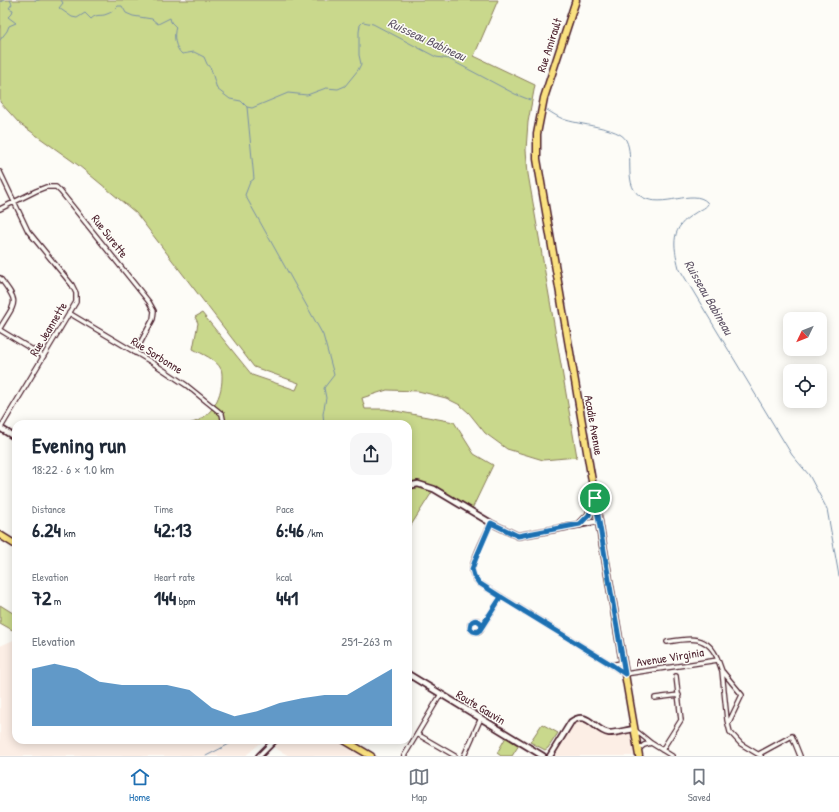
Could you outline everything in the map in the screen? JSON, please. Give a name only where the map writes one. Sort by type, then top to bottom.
[{"type":"main road","name":"Rue Amirault","points":[[544,98],[576,0]]},
{"type":"main road","name":"Acadie Avenue","points":[[544,98],[537,134],[537,159],[638,753]]},
{"type":"main road","points":[[580,524],[589,515],[595,498]]},
{"type":"main road","points":[[0,535],[12,542]]},
{"type":"main road","points":[[350,744],[370,756]]},
{"type":"street","name":"Rue Jeannette","points":[[0,172],[28,231],[76,293],[76,302],[0,428]]},
{"type":"street","name":"Rue Surette","points":[[0,209],[46,187],[56,188],[76,209],[149,302],[154,312],[153,319],[135,353]]},
{"type":"street","points":[[0,278],[12,294],[15,301],[0,329],[43,356]]},
{"type":"street","name":"Rue Sorbonne","points":[[68,313],[186,385],[218,409],[222,414],[223,420]]},
{"type":"street","points":[[0,428],[12,436]]},
{"type":"street","points":[[412,485],[418,484],[434,489],[491,523],[518,536],[599,521]]},
{"type":"street","points":[[491,523],[472,569],[474,576],[479,583],[625,674]]},
{"type":"street","points":[[482,626],[501,597]]},
{"type":"street","name":"Avenue Virginia","points":[[667,642],[689,638],[699,640],[712,648],[722,671],[727,724],[730,732],[737,741],[744,747],[760,755],[792,736],[800,756]]},
{"type":"street","points":[[612,665],[620,663],[622,660]]},
{"type":"street","name":"Avenue Virginia","points":[[625,674],[718,660]]},
{"type":"street","name":"Avenue Virginia","points":[[722,671],[742,695],[727,724]]},
{"type":"street","name":"Route Gauvin","points":[[412,676],[543,756]]},
{"type":"street","name":"Avenue Virginia","points":[[662,750],[681,720],[676,676]]},
{"type":"street","points":[[412,742],[441,694]]},
{"type":"street","points":[[655,698],[679,695]]},
{"type":"street","points":[[464,756],[481,718]]},
{"type":"street","points":[[550,756],[571,722],[575,719],[582,718],[609,733],[634,730],[672,756]]},
{"type":"street","points":[[417,734],[455,756]]},
{"type":"street","points":[[638,753],[644,745],[651,743]]},
{"type":"street","points":[[259,756],[271,744]]},
{"type":"street","points":[[404,756],[411,744]]},
{"type":"shaded area","points":[[12,641],[12,744],[259,744],[245,756],[0,756],[0,646]]},
{"type":"shaded area","points":[[582,718],[609,733],[634,729],[639,756],[550,756],[569,725]]},
{"type":"shaded area","points":[[268,744],[351,744],[371,756],[289,756]]},
{"type":"green space","points":[[0,0],[498,0],[474,56],[535,85],[528,122],[526,150],[528,174],[577,457],[543,460],[507,449],[485,433],[469,413],[460,405],[446,398],[418,391],[387,390],[362,398],[365,409],[385,409],[454,422],[474,454],[493,465],[471,511],[434,489],[412,524],[412,420],[198,420],[208,414],[217,401],[220,394],[222,378],[221,369],[216,362],[193,349],[198,323],[195,317],[202,313],[252,375],[296,390],[299,383],[254,367],[136,213],[78,165],[19,123],[0,102]]},
{"type":"green space","points":[[0,605],[12,612],[12,630],[0,623]]},
{"type":"green space","points":[[542,724],[558,733],[545,750],[530,742]]},
{"type":"green space","points":[[506,737],[519,745],[512,756],[501,756],[497,753]]},
{"type":"waterway","points":[[0,2],[4,0]]},
{"type":"waterway","points":[[0,40],[9,26],[16,23],[8,17],[13,10],[9,8],[12,4],[10,0]]},
{"type":"waterway","points":[[61,0],[63,3],[59,8],[72,17],[77,18],[85,13],[91,19],[95,16],[105,15],[118,6],[122,6],[126,13],[133,16],[152,19],[158,24],[170,18],[171,22],[176,27],[175,42],[182,54],[194,52],[204,57],[211,69],[217,89],[230,99],[241,101],[247,107],[254,179],[250,182],[245,195],[323,335],[334,375],[324,388],[326,398],[323,414],[324,420]]},
{"type":"waterway","name":"Ruisseau Babineau","points":[[247,107],[252,108],[288,93],[307,95],[326,88],[338,89],[345,86],[361,64],[359,55],[359,32],[360,25],[363,22],[373,24],[436,57],[449,59],[515,94],[530,100]]},
{"type":"waterway","name":"Ruisseau Babineau","points":[[547,110],[563,119],[607,129],[622,136],[626,140],[628,147],[632,186],[642,197],[659,201],[694,197],[701,198],[707,202],[707,206],[687,219],[677,231],[675,237],[675,251],[679,268],[792,455],[809,475],[827,509],[839,576]]},
{"type":"waterway","points":[[206,756],[229,744]]},
{"type":"route","points":[[595,498],[591,512],[580,524],[518,536],[491,523],[472,569],[474,576],[479,583],[501,597],[482,626],[480,622],[474,620],[470,624],[471,630],[479,632],[501,597],[625,674],[616,629],[595,498]]}]
